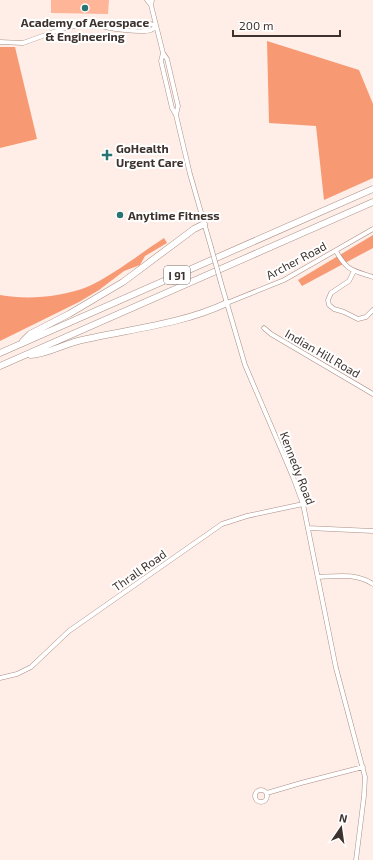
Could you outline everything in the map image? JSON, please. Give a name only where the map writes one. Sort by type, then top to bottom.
[{"type":"highway","name":"I 91","points":[[0,353],[373,189]]},
{"type":"highway","name":"I 91","points":[[0,366],[373,202]]},
{"type":"highway","points":[[20,344],[30,334],[69,314],[123,282],[194,229],[204,224]]},
{"type":"highway","points":[[25,355],[42,353],[77,341],[174,322],[227,303]]},
{"type":"street","name":"Kennedy Road","points":[[147,0],[151,5]]},
{"type":"street","name":"Kennedy Road","points":[[152,0],[151,5],[162,52],[161,61],[172,108],[176,114],[204,224],[245,365],[303,504],[336,668],[365,777],[356,860]]},
{"type":"street","points":[[0,42],[23,43],[67,27],[83,25],[99,25],[106,28],[122,30],[150,30],[156,26]]},
{"type":"street","name":"Archer Road","points":[[227,303],[284,280],[373,230]]},
{"type":"street","points":[[336,251],[344,265],[354,271],[373,277]]},
{"type":"street","points":[[354,271],[349,281],[331,293],[328,300],[329,305],[358,319],[366,317],[373,310]]},
{"type":"street","name":"Indian Hill Road","points":[[264,328],[271,334],[373,394]]},
{"type":"street","name":"Thrall Road","points":[[0,678],[17,674],[30,667],[69,631],[222,524],[247,516],[303,504]]},
{"type":"street","points":[[308,528],[373,531]]},
{"type":"street","points":[[318,577],[350,575],[373,584]]},
{"type":"street","points":[[267,793],[301,782],[363,767]]},
{"type":"shaded area","points":[[51,0],[109,0],[108,14],[51,13]]},
{"type":"shaded area","points":[[267,41],[359,70],[373,104],[373,178],[324,200],[316,126],[269,123]]},
{"type":"shaded area","points":[[0,47],[15,47],[37,139],[0,148]]},
{"type":"shaded area","points":[[373,235],[373,248],[302,286],[298,280]]},
{"type":"shaded area","points":[[164,238],[167,243],[145,256],[140,265],[124,271],[99,290],[79,302],[0,341],[0,295],[10,297],[44,297],[87,287],[116,271]]},
{"type":"place","name":"Academy of Aerospace & Engineering","points":[[85,8]]},
{"type":"place","name":"GoHealth Urgent Care","points":[[107,155]]},
{"type":"place","name":"Anytime Fitness","points":[[120,215]]}]
